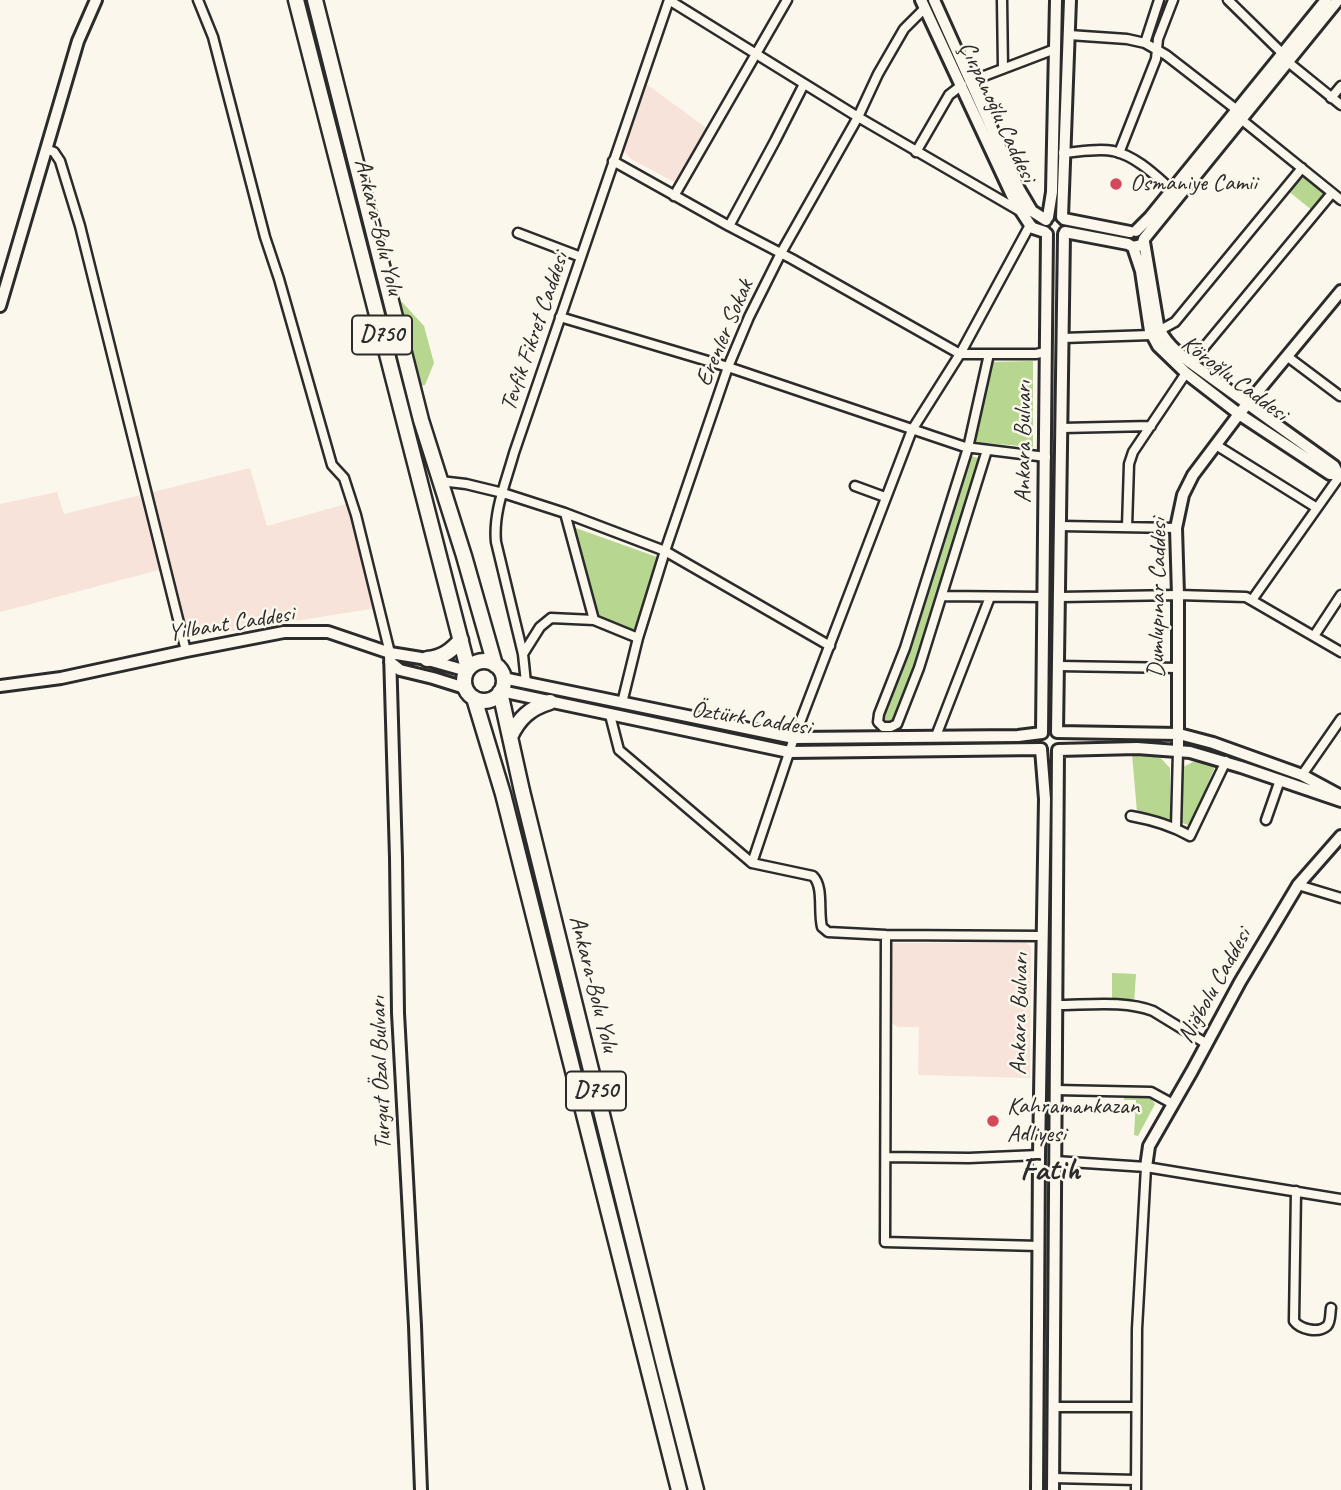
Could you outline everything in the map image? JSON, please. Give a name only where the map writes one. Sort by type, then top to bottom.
[{"type":"highway","name":"Ankara-Bolu Yolu","points":[[296,0],[467,670]]},
{"type":"highway","name":"Ankara-Bolu Yolu","points":[[315,0],[422,421],[495,665]]},
{"type":"highway","points":[[427,659],[444,655],[461,640]]},
{"type":"highway","points":[[481,661],[495,665],[501,671],[501,687],[497,695],[488,700],[479,700],[470,693],[464,679],[467,670],[481,661]]},
{"type":"highway","name":"Ankara-Bolu Yolu","points":[[501,687],[510,737],[696,1490]]},
{"type":"highway","name":"Ankara-Bolu Yolu","points":[[470,693],[503,794],[679,1490]]},
{"type":"highway","points":[[510,737],[525,714],[550,702]]},
{"type":"street","points":[[0,306],[78,41],[96,0]]},
{"type":"street","points":[[198,0],[213,37],[265,237],[332,465],[344,478],[356,515],[390,658]]},
{"type":"street","points":[[669,0],[916,152],[1021,211]]},
{"type":"street","name":"Tevfik Fikret Caddesi","points":[[526,683],[523,654],[496,542],[496,514],[514,453],[669,0]]},
{"type":"street","points":[[674,196],[787,0]]},
{"type":"street","points":[[1002,0],[1003,68]]},
{"type":"street","name":"Ankara Bulvarı","points":[[1037,1490],[1045,799],[1039,739],[1042,733],[1045,457],[1044,226],[1052,192],[1056,0]]},
{"type":"street","name":"Ankara Bulvarı","points":[[1053,1484],[1058,750],[1062,742],[1057,732],[1066,224],[1063,218],[1063,153],[1070,0]]},
{"type":"street","points":[[1145,43],[1159,0]]},
{"type":"street","points":[[1119,153],[1156,59],[1158,39],[1172,0]]},
{"type":"street","points":[[1228,0],[1285,58],[1341,105]]},
{"type":"street","points":[[1237,8],[1244,0]]},
{"type":"street","points":[[1285,58],[1326,0]]},
{"type":"street","points":[[1136,239],[1285,58],[1338,0]]},
{"type":"street","name":"Çırpanoğlu Caddesi","points":[[937,2],[1010,192],[1030,225]]},
{"type":"street","name":"Çırpanoğlu Caddesi","points":[[923,4],[1029,208],[1036,215],[1047,219]]},
{"type":"street","name":"Erenler Sokak","points":[[622,703],[638,638],[665,551],[728,367],[749,317],[781,253],[858,117],[878,74],[904,29],[923,4]]},
{"type":"street","points":[[1069,35],[1127,39],[1157,49],[1341,200]]},
{"type":"street","points":[[916,152],[948,94],[966,83],[1055,49]]},
{"type":"street","points":[[729,226],[804,84]]},
{"type":"street","points":[[1331,97],[1341,86]]},
{"type":"street","points":[[1136,239],[1172,190],[1239,115]]},
{"type":"street","points":[[46,149],[54,152],[60,161],[80,228],[186,651]]},
{"type":"street","points":[[1063,153],[1102,150],[1119,153],[1139,163],[1172,190]]},
{"type":"street","points":[[613,161],[960,354],[1045,352]]},
{"type":"street","points":[[1063,338],[1156,333],[1175,323],[1302,169]]},
{"type":"street","points":[[1127,527],[1129,464],[1133,453],[1189,368],[1332,193]]},
{"type":"street","points":[[1047,219],[1055,215],[1136,239]]},
{"type":"street","points":[[752,863],[794,738],[912,430],[960,354],[1030,225],[1054,238],[1065,233],[1136,239]]},
{"type":"street","points":[[518,233],[581,257]]},
{"type":"street","name":"Köroğlu Caddesi","points":[[1136,239],[1141,271],[1163,351],[1244,410],[1334,466],[1340,475]]},
{"type":"street","name":"Dumlupınar Caddesi","points":[[1178,751],[1176,527],[1186,487],[1216,445],[1341,291]]},
{"type":"street","points":[[560,317],[728,367],[968,447],[1045,457]]},
{"type":"street","points":[[987,450],[919,668],[901,715],[895,725],[885,727],[878,722],[878,714],[905,648],[968,447],[989,354]]},
{"type":"street","points":[[1288,357],[1340,396]]},
{"type":"street","points":[[1062,428],[1151,425]]},
{"type":"street","points":[[1216,445],[1317,508]]},
{"type":"street","points":[[1252,600],[1340,475]]},
{"type":"street","points":[[440,481],[503,493],[665,551],[830,646]]},
{"type":"street","points":[[855,486],[885,497]]},
{"type":"street","points":[[565,513],[594,621]]},
{"type":"street","points":[[1061,526],[1176,527]]},
{"type":"street","points":[[1314,636],[1341,595]]},
{"type":"street","points":[[942,596],[1043,597]]},
{"type":"street","points":[[1060,597],[1240,596],[1252,600],[1341,652]]},
{"type":"street","points":[[936,736],[990,597]]},
{"type":"street","points":[[523,654],[540,627],[551,618],[594,621],[638,638]]},
{"type":"street","name":"Yılbant Caddesi","points":[[0,686],[61,678],[284,632],[328,632],[390,658],[427,659],[467,670]]},
{"type":"street","name":"Yılbant Caddesi","points":[[390,658],[400,670],[433,678],[470,693]]},
{"type":"street","name":"Turgut Özal Bulvarı","points":[[390,658],[398,1013],[421,1490]]},
{"type":"street","points":[[1059,666],[1178,667]]},
{"type":"street","name":"Öztürk Caddesi","points":[[501,687],[526,683],[794,738],[1018,736],[1042,733]]},
{"type":"street","name":"Öztürk Caddesi","points":[[501,687],[550,702],[789,752],[1041,749]]},
{"type":"street","points":[[610,715],[619,750],[752,863],[813,876],[820,887],[819,915],[822,927],[828,932],[1043,936]]},
{"type":"street","points":[[1302,775],[1341,719]]},
{"type":"street","points":[[1042,733],[1047,730],[1179,734],[1302,775],[1341,796]]},
{"type":"street","points":[[1041,749],[1050,753],[1058,750],[1136,748],[1207,755],[1341,801]]},
{"type":"street","points":[[1176,828],[1178,751]]},
{"type":"street","points":[[1132,816],[1156,821],[1190,836],[1226,761]]},
{"type":"street","points":[[1266,820],[1280,780]]},
{"type":"street","name":"Niğbolu Caddesi","points":[[1146,1167],[1149,1146],[1240,982],[1298,885],[1341,836]]},
{"type":"street","points":[[1298,885],[1341,898]]},
{"type":"street","points":[[886,935],[885,1242],[1039,1246]]},
{"type":"street","points":[[1056,1005],[1143,1007],[1207,1044]]},
{"type":"street","points":[[1056,1090],[1151,1092],[1173,1104]]},
{"type":"street","points":[[886,1157],[1039,1156]]},
{"type":"street","points":[[1055,1161],[1146,1167],[1341,1199]]},
{"type":"street","points":[[1136,1490],[1139,1279],[1146,1167]]},
{"type":"street","points":[[1296,1191],[1294,1321],[1299,1327],[1317,1329],[1327,1325],[1331,1308]]},
{"type":"street","points":[[1054,1407],[1136,1407]]},
{"type":"street","points":[[1053,1484],[1136,1480]]},
{"type":"shaded area","points":[[645,83],[709,130],[678,184],[631,159],[624,151]]},
{"type":"shaded area","points":[[250,468],[267,526],[353,502],[377,608],[182,639],[159,570],[0,612],[0,504],[57,492],[64,514]]},
{"type":"shaded area","points":[[1026,942],[1031,947],[1030,1078],[918,1075],[919,1027],[898,1027],[892,1023],[892,943]]},
{"type":"green space","points":[[1301,172],[1328,193],[1313,211],[1287,190]]},
{"type":"green space","points":[[402,302],[424,326],[434,363],[425,385],[420,386],[399,303]]},
{"type":"green space","points":[[1033,361],[1033,447],[974,442],[991,362]]},
{"type":"green space","points":[[968,455],[981,459],[942,589],[895,722],[887,725],[881,719]]},
{"type":"green space","points":[[573,527],[657,557],[635,631],[599,618],[595,613]]},
{"type":"green space","points":[[1155,752],[1170,768],[1170,819],[1137,812],[1132,754]]},
{"type":"green space","points":[[1199,759],[1216,764],[1189,829],[1188,825],[1182,823],[1181,768]]},
{"type":"green space","points":[[1112,973],[1136,974],[1134,1003],[1112,1002]]},
{"type":"green space","points":[[1124,1095],[1149,1096],[1155,1104],[1138,1136],[1134,1135],[1136,1100],[1124,1100]]},
{"type":"place","name":"Osmaniye Camii","points":[[1116,184]]},
{"type":"place","name":"Kahramankazan Adliyesi","points":[[993,1121]]},
{"type":"district","name":"Fatih","points":[[1050,1171]]}]
